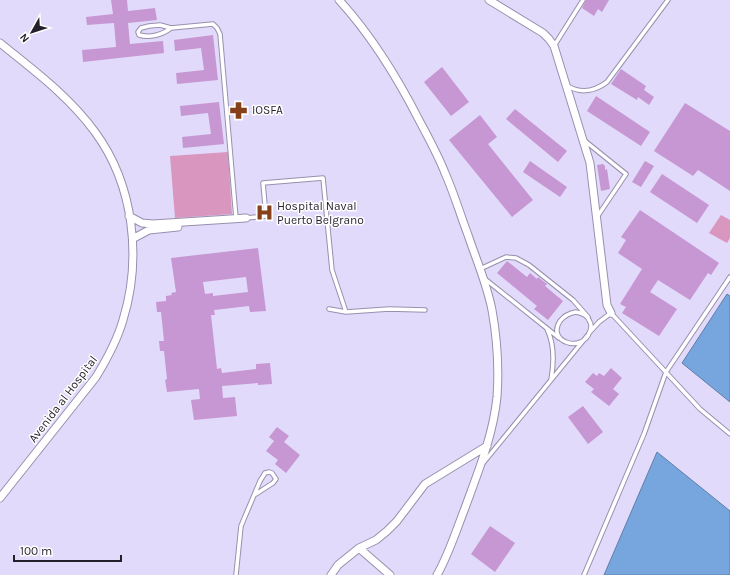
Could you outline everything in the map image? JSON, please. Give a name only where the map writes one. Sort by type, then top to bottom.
[{"type":"street","points":[[339,0],[366,32],[382,55],[395,75],[424,129],[445,173],[480,269],[492,310],[497,353],[497,396],[493,422],[480,467],[449,550],[437,575]]},
{"type":"street","points":[[489,0],[543,33],[554,46],[584,140],[592,174],[608,305],[611,313]]},
{"type":"street","name":"Avenida al Hospital","points":[[0,42],[64,97],[95,132],[118,171],[130,216],[134,238],[132,278],[129,298],[116,341],[106,361],[96,377],[0,498]]},
{"type":"street","points":[[130,216],[142,223],[147,224],[246,218]]},
{"type":"street","points":[[134,238],[149,230],[183,227],[188,222]]},
{"type":"street","points":[[330,575],[338,565],[359,548],[376,540],[387,531],[397,521],[425,484],[487,446]]},
{"type":"street","points":[[359,548],[390,575]]},
{"type":"lane","points":[[554,46],[583,0]]},
{"type":"lane","points":[[566,85],[574,89],[589,91],[599,88],[607,82],[668,0]]},
{"type":"lane","points":[[171,28],[165,33],[145,37],[139,35],[138,32],[141,28],[160,25],[171,28],[213,24],[220,34],[236,218]]},
{"type":"lane","points":[[584,140],[626,174],[597,217]]},
{"type":"lane","points":[[246,218],[266,216],[263,183],[323,178],[332,270],[346,312]]},
{"type":"lane","points":[[480,269],[503,258],[510,256],[516,258],[529,266],[573,300],[588,317],[591,325],[588,335],[580,342],[575,344],[567,343],[483,278]]},
{"type":"lane","points":[[584,575],[644,434],[666,372],[728,283],[730,277]]},
{"type":"lane","points":[[329,309],[346,312],[389,309],[425,310]]},
{"type":"lane","points":[[561,339],[557,333],[557,329],[563,318],[576,312],[582,313],[588,317]]},
{"type":"lane","points":[[480,467],[599,322],[611,313],[700,409],[730,434]]},
{"type":"lane","points":[[547,328],[552,338],[553,367],[551,381]]},
{"type":"lane","points":[[236,575],[241,526],[256,494],[260,481],[265,473],[272,473],[276,479],[273,483],[256,494]]},
{"type":"shaded area","points":[[228,152],[232,214],[175,218],[170,156]]},
{"type":"shaded area","points":[[721,215],[730,220],[730,238],[727,243],[709,233]]},
{"type":"water","points":[[727,294],[730,296],[730,402],[682,363]]},
{"type":"water","points":[[657,452],[730,511],[730,575],[604,575]]},
{"type":"building","points":[[111,0],[127,0],[128,11],[155,8],[157,20],[128,23],[130,44],[163,41],[164,53],[83,62],[82,50],[116,47],[114,23],[87,25],[86,17],[113,14]]},
{"type":"building","points":[[586,0],[609,0],[602,12],[598,9],[594,16],[582,8]]},
{"type":"building","points":[[213,35],[218,80],[177,84],[176,73],[204,70],[201,48],[175,51],[174,40]]},
{"type":"building","points":[[442,67],[469,102],[451,116],[424,82]]},
{"type":"building","points":[[621,69],[646,86],[644,90],[654,97],[649,105],[638,97],[637,100],[611,84]]},
{"type":"building","points":[[596,96],[650,132],[641,146],[587,111]]},
{"type":"building","points":[[219,102],[224,144],[183,148],[182,137],[211,134],[208,113],[181,116],[180,106]]},
{"type":"building","points":[[685,103],[730,131],[730,191],[698,170],[693,176],[654,151]]},
{"type":"building","points":[[515,109],[567,151],[558,162],[506,119]]},
{"type":"building","points":[[480,115],[497,137],[488,144],[533,200],[512,217],[449,140]]},
{"type":"building","points":[[530,161],[567,187],[560,197],[523,172]]},
{"type":"building","points":[[645,161],[654,166],[641,187],[632,182]]},
{"type":"building","points":[[603,164],[605,166],[605,170],[607,169],[610,189],[601,191],[597,165]]},
{"type":"building","points":[[662,174],[709,205],[697,223],[650,192]]},
{"type":"building","points":[[640,210],[719,263],[711,275],[708,273],[690,300],[658,280],[650,292],[677,309],[659,336],[622,313],[626,307],[620,304],[642,269],[618,253],[626,240],[621,237]]},
{"type":"building","points":[[258,248],[266,311],[250,312],[249,306],[214,310],[215,315],[211,315],[217,369],[221,368],[222,373],[256,369],[256,364],[270,363],[272,384],[258,385],[258,383],[222,386],[223,398],[235,397],[237,416],[194,420],[191,400],[200,399],[199,389],[167,392],[164,351],[160,351],[159,341],[164,341],[161,312],[157,312],[156,302],[166,301],[166,296],[172,295],[171,293],[176,292],[171,258]],"holes":[[[246,277],[248,292],[213,296],[213,293],[205,294],[203,282]]]},
{"type":"building","points":[[507,261],[527,277],[530,273],[537,279],[538,277],[547,284],[545,286],[563,301],[548,320],[534,309],[537,306],[497,273]]},
{"type":"building","points":[[611,368],[622,378],[613,389],[619,394],[609,406],[591,392],[594,389],[585,382],[593,373],[597,376],[599,373],[604,376]]},
{"type":"building","points":[[583,406],[603,432],[588,444],[568,417]]},
{"type":"building","points":[[277,427],[289,436],[284,442],[300,455],[286,473],[275,464],[278,460],[266,451],[274,441],[269,437]]},
{"type":"building","points":[[490,526],[515,543],[495,572],[471,554]]},
{"type":"place","name":"IOSFA","points":[[239,110]]},
{"type":"place","name":"Hospital Naval Puerto Belgrano","points":[[264,213]]}]
